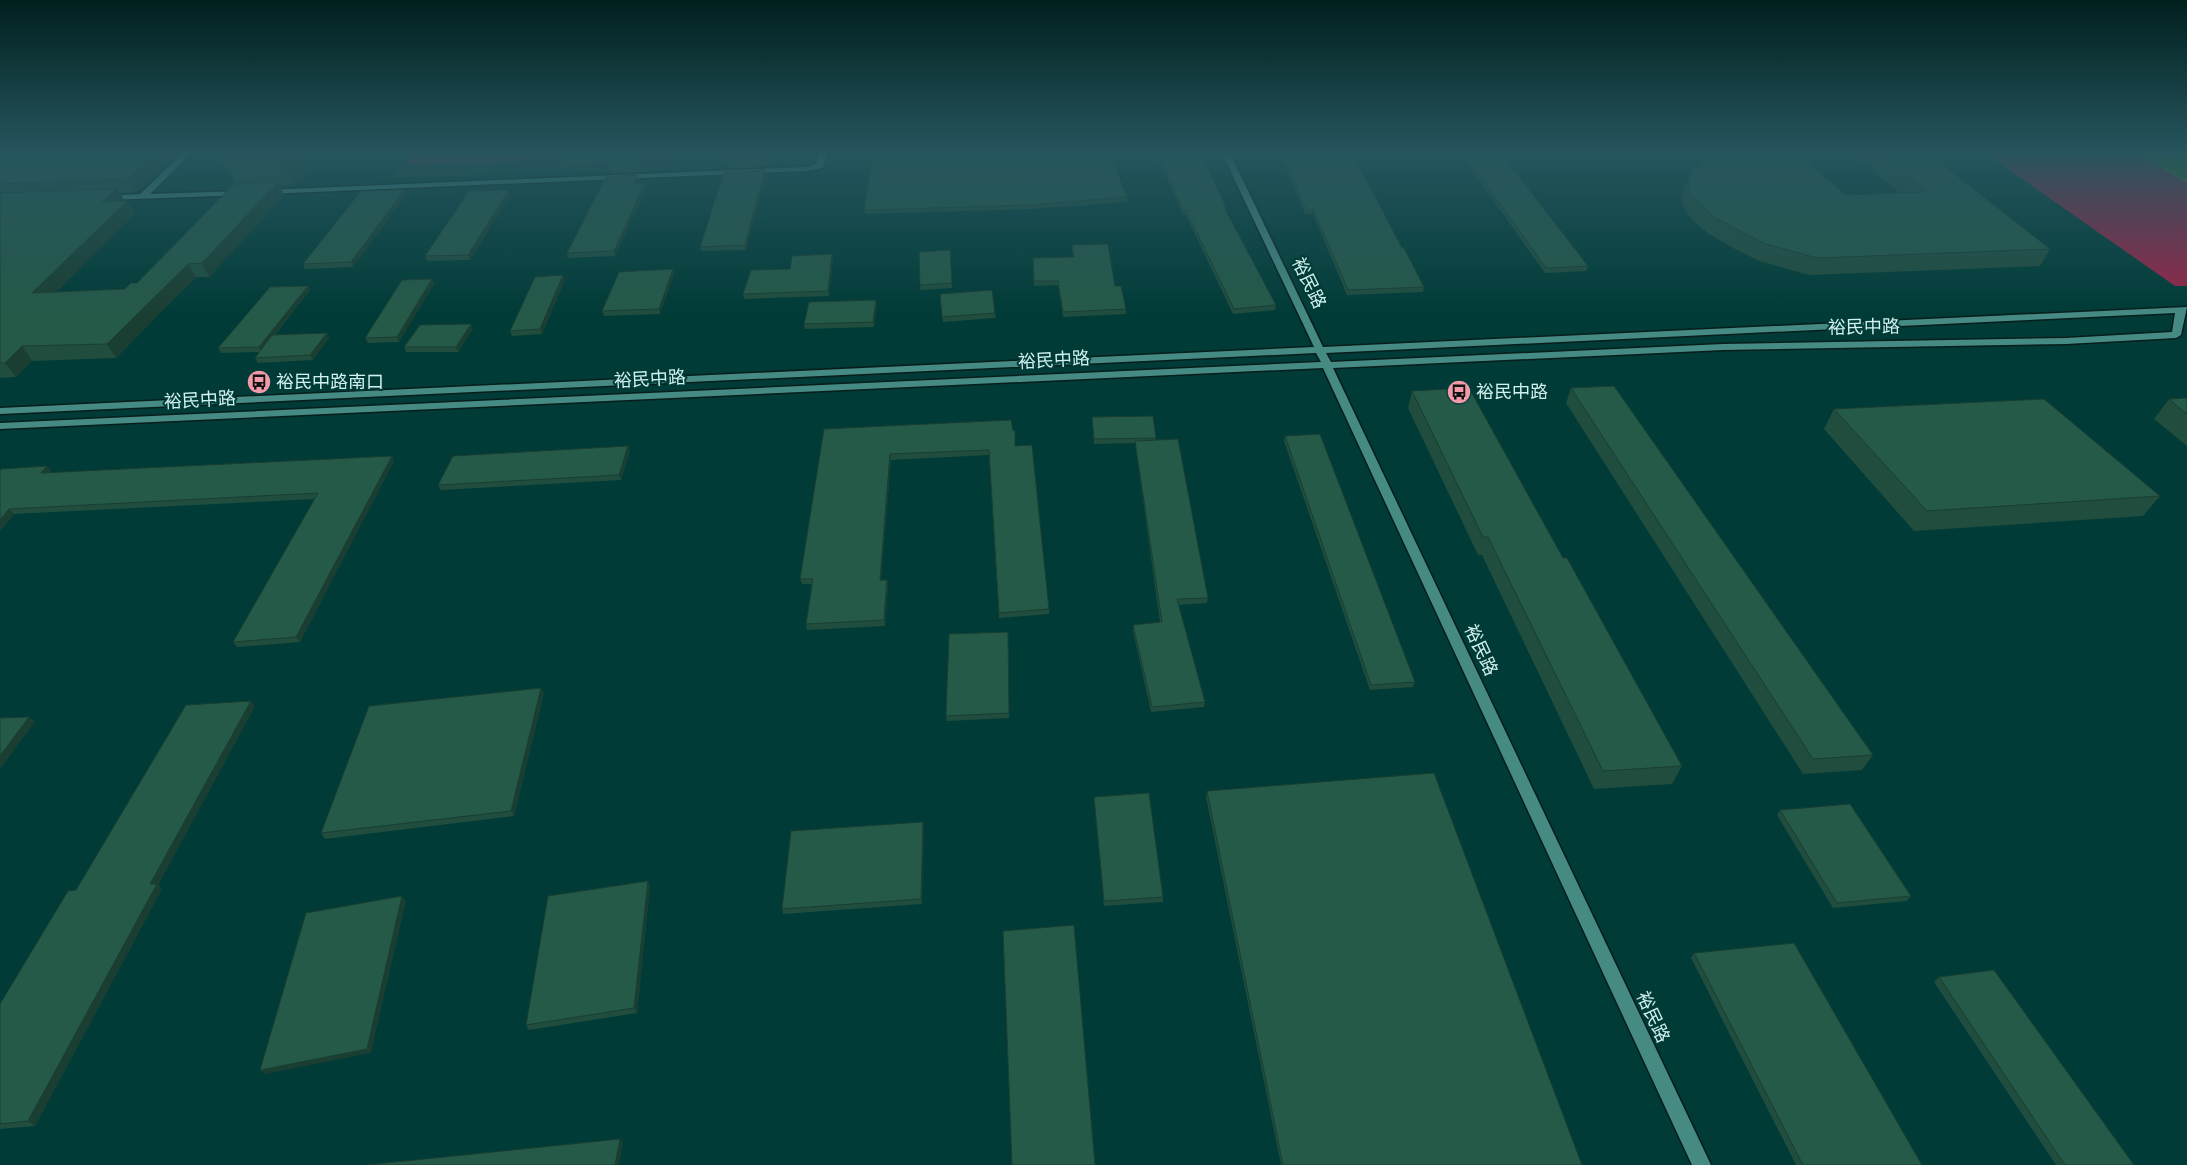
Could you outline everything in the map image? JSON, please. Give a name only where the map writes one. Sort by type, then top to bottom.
[{"type":"street","name":"裕民路","points":[[1250,205],[1702,1165]]},
{"type":"street","name":"裕民中路","points":[[0,411],[2184,310],[2176,334],[2066,341],[1723,347],[0,426]]},
{"type":"shaded area","points":[[2060,205],[2187,205],[2187,286],[2175,286]]},
{"type":"building","points":[[0,205],[122,205],[32,293],[125,289],[131,283],[137,283],[213,205],[256,205],[202,263],[188,264],[107,344],[22,346],[5,363],[0,363]]},
{"type":"building","points":[[350,205],[393,205],[351,262],[303,264]]},
{"type":"building","points":[[459,205],[499,205],[468,255],[425,256]]},
{"type":"building","points":[[591,205],[635,205],[614,251],[567,253]]},
{"type":"building","points":[[713,205],[756,205],[745,245],[700,247]]},
{"type":"building","points":[[865,205],[1019,205],[864,210]]},
{"type":"building","points":[[1181,205],[1225,205],[1226,207],[1224,207],[1276,305],[1234,309],[1186,210],[1183,210]]},
{"type":"building","points":[[1304,205],[1380,205],[1424,287],[1348,290],[1313,209],[1306,210]]},
{"type":"building","points":[[1501,205],[1541,205],[1588,266],[1546,268]]},
{"type":"building","points":[[1701,205],[1994,205],[2050,249],[1817,258],[1766,244],[1716,218]]},
{"type":"building","points":[[1108,244],[1115,286],[1121,286],[1126,309],[1063,312],[1058,281],[1034,281],[1033,258],[1074,257],[1072,245]]},
{"type":"building","points":[[950,250],[952,283],[920,285],[919,252]]},
{"type":"building","points":[[832,254],[828,291],[743,294],[751,270],[790,269],[792,256]]},
{"type":"building","points":[[673,269],[659,309],[602,311],[619,272]]},
{"type":"building","points":[[563,275],[540,329],[510,331],[535,277]]},
{"type":"building","points":[[432,279],[397,337],[365,338],[402,280]]},
{"type":"building","points":[[308,286],[259,347],[218,348],[270,287]]},
{"type":"building","points":[[992,290],[995,313],[942,317],[940,294]]},
{"type":"building","points":[[876,300],[873,322],[804,324],[809,302]]},
{"type":"building","points":[[471,324],[456,347],[404,347],[420,325]]},
{"type":"building","points":[[327,333],[310,355],[255,358],[272,335]]},
{"type":"building","points":[[1614,386],[1873,755],[1813,759],[1571,388]]},
{"type":"building","points":[[1469,388],[1563,558],[1567,558],[1682,766],[1603,771],[1488,537],[1483,537],[1412,391]]},
{"type":"building","points":[[2187,398],[2187,414],[2169,399]]},
{"type":"building","points":[[2044,399],[2160,496],[1927,511],[1834,409]]},
{"type":"building","points":[[1153,416],[1156,438],[1094,439],[1092,417]]},
{"type":"building","points":[[1011,420],[1013,431],[1015,430],[1015,446],[1032,445],[1049,609],[999,613],[989,450],[890,454],[880,580],[887,580],[884,620],[806,624],[813,579],[800,579],[824,429]]},
{"type":"building","points":[[1320,434],[1415,682],[1371,685],[1285,436]]},
{"type":"building","points":[[1178,439],[1208,598],[1177,599],[1205,702],[1152,707],[1133,625],[1162,622],[1135,441]]},
{"type":"building","points":[[628,446],[619,475],[438,485],[453,456]]},
{"type":"building","points":[[392,456],[296,637],[233,642],[318,493],[9,509],[0,520],[0,470],[2,469],[47,466],[41,473]]},
{"type":"building","points":[[1008,632],[1009,713],[946,716],[949,634]]},
{"type":"building","points":[[541,688],[511,811],[321,833],[369,706]]},
{"type":"building","points":[[251,701],[150,884],[157,884],[28,1121],[0,1124],[0,1004],[68,891],[76,890],[186,705]]},
{"type":"building","points":[[29,717],[0,756],[0,718]]},
{"type":"building","points":[[1434,773],[1582,1165],[1283,1165],[1207,791]]},
{"type":"building","points":[[1149,793],[1163,897],[1104,901],[1094,797]]},
{"type":"building","points":[[1850,804],[1911,896],[1837,903],[1780,810]]},
{"type":"building","points":[[923,822],[921,899],[782,909],[791,831]]},
{"type":"building","points":[[648,881],[634,1008],[526,1025],[548,896]]},
{"type":"building","points":[[402,896],[367,1049],[260,1070],[306,913]]},
{"type":"building","points":[[1074,925],[1095,1165],[1012,1165],[1003,931]]},
{"type":"building","points":[[1794,943],[1922,1165],[1803,1165],[1694,953]]},
{"type":"building","points":[[1994,970],[2134,1165],[2065,1165],[1939,977]]},
{"type":"building","points":[[620,1139],[615,1165],[366,1165]]},
{"type":"place","name":"裕民中路南口","points":[[259,382]]},
{"type":"place","name":"裕民中路","points":[[1459,392]]}]
